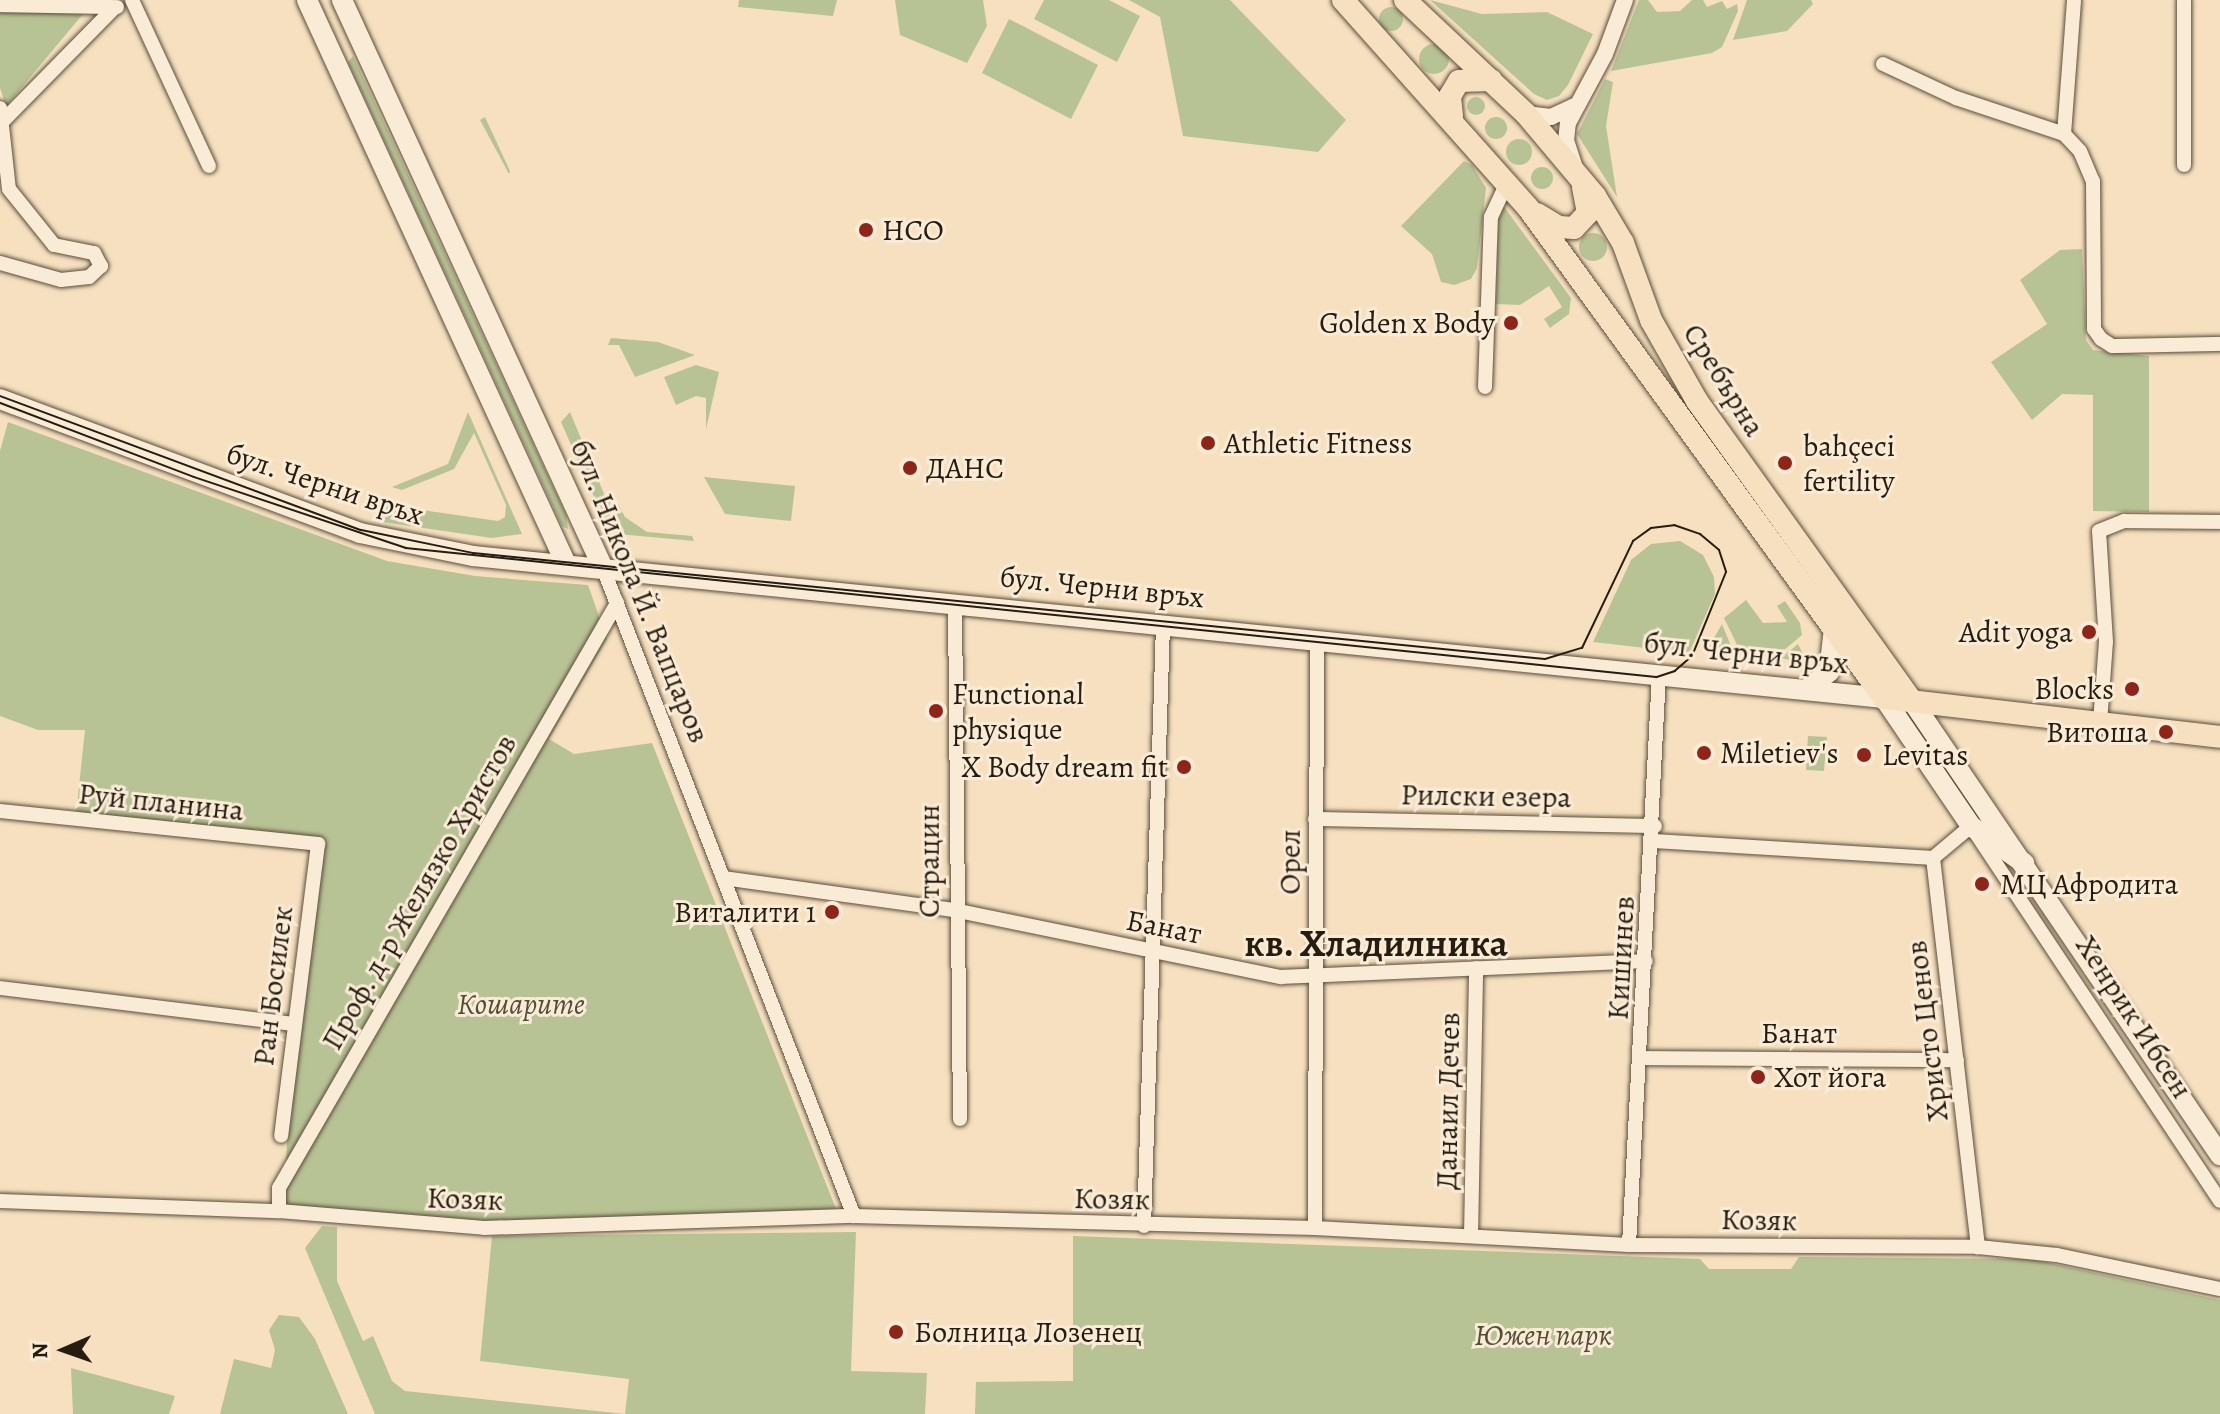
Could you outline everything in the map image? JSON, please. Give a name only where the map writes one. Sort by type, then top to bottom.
[{"type":"main road","name":"бул. Никола Й. Вапцаров","points":[[307,0],[566,564]]},
{"type":"main road","name":"бул. Никола Й. Вапцаров","points":[[342,0],[603,568]]},
{"type":"main road","name":"Сребърна","points":[[1343,0],[1452,116],[1529,209],[1884,698]]},
{"type":"main road","points":[[1405,0],[1526,114],[1579,177],[1589,207],[1582,223],[1559,227],[1529,209]]},
{"type":"main road","points":[[326,42],[355,28]]},
{"type":"main road","points":[[1452,116],[1450,96],[1459,81],[1491,80]]},
{"type":"main road","name":"Сребърна","points":[[1579,177],[1612,220],[1651,320],[1697,401],[1912,701]]},
{"type":"main road","name":"бул. Черни връх","points":[[0,399],[360,533],[460,554],[1807,689],[2220,737]]},
{"type":"main road","points":[[1807,689],[1829,672],[1834,628]]},
{"type":"main road","name":"Хенрик Ибсен","points":[[1884,698],[1971,826],[2024,863]]},
{"type":"main road","name":"Хенрик Ибсен","points":[[1912,701],[2220,1155]]},
{"type":"street","name":"Сребърна","points":[[1579,177],[1566,141],[1575,106],[1605,54],[1625,0]]},
{"type":"street","points":[[2064,134],[2074,0]]},
{"type":"street","points":[[2184,0],[2184,165]]},
{"type":"street","points":[[0,263],[61,280],[89,277],[101,266],[94,253],[54,245],[29,219],[9,189],[2,114],[114,8],[132,1],[209,166]]},
{"type":"street","points":[[0,5],[114,8]]},
{"type":"street","points":[[1883,64],[1956,98],[2064,134],[2088,162],[2093,181],[2096,335],[2112,346],[2220,344]]},
{"type":"street","points":[[1526,114],[1551,117],[1575,106]]},
{"type":"street","points":[[1485,387],[1491,217],[1507,182]]},
{"type":"street","points":[[2100,723],[2106,642],[2099,531],[2124,521],[2220,522]]},
{"type":"street","name":"бул. Никола Й. Вапцаров","points":[[603,568],[854,1216]]},
{"type":"street","name":"Страцин","points":[[955,602],[954,910],[960,1119]]},
{"type":"street","name":"Проф. д-р Желязко Христов","points":[[279,1211],[279,1188],[617,603]]},
{"type":"street","points":[[1144,1226],[1163,624]]},
{"type":"street","name":"Орел","points":[[1315,1228],[1317,639]]},
{"type":"street","name":"Кишинев","points":[[1629,1245],[1654,834],[1659,674]]},
{"type":"street","name":"Руй планина","points":[[0,811],[318,844]]},
{"type":"street","name":"Рилски езера","points":[[1315,819],[1654,834],[1933,858]]},
{"type":"street","points":[[1933,858],[1971,826]]},
{"type":"street","name":"Хенрик Ибсен","points":[[1971,826],[2220,1201]]},
{"type":"street","name":"Ран Босилек","points":[[281,1136],[318,844]]},
{"type":"street","name":"Христо Ценов","points":[[1933,858],[1978,1247]]},
{"type":"street","name":"Банат","points":[[723,878],[954,910],[1281,977],[1646,961]]},
{"type":"street","name":"Данаил Дечев","points":[[1471,1236],[1476,968]]},
{"type":"street","points":[[0,988],[295,1024]]},
{"type":"street","name":"Банат","points":[[1640,1058],[1957,1060]]},
{"type":"street","name":"Козяк","points":[[0,1201],[279,1211],[484,1228],[854,1216],[1144,1226],[1315,1228],[1629,1245],[1978,1247],[2105,1264],[2220,1289]]},
{"type":"green space","points":[[739,0],[837,0],[833,16],[738,7]]},
{"type":"green space","points":[[895,0],[983,0],[987,26],[967,63],[900,35]]},
{"type":"green space","points":[[1044,0],[1109,0],[1140,16],[1117,62],[1034,19]]},
{"type":"green space","points":[[1129,0],[1230,0],[1346,120],[1318,152],[1183,136],[1160,17]]},
{"type":"green space","points":[[1430,0],[1482,14],[1547,12],[1593,34],[1568,85],[1559,96],[1547,100],[1534,94]]},
{"type":"green space","points":[[1639,0],[1648,0],[1657,12],[1680,11],[1692,0],[1703,0],[1707,7],[1722,1],[1727,9],[1737,4],[1738,11],[1722,47],[1712,53],[1611,71]]},
{"type":"green space","points":[[1747,0],[1811,0],[1813,4],[1787,31],[1733,40]]},
{"type":"green space","points":[[1391,7],[1402,14],[1403,19],[1396,30],[1391,31],[1380,24],[1379,19],[1386,8]]},
{"type":"green space","points":[[0,10],[83,14],[6,106],[0,88]]},
{"type":"green space","points":[[1009,19],[1098,65],[1071,119],[982,73]]},
{"type":"green space","points":[[1434,44],[1445,48],[1449,59],[1445,70],[1434,74],[1423,70],[1419,59],[1423,48]]},
{"type":"green space","points":[[353,56],[566,515],[568,529],[562,526],[348,62]]},
{"type":"green space","points":[[1605,79],[1613,82],[1606,126],[1617,197],[1577,134]]},
{"type":"green space","points":[[1476,97],[1485,106],[1476,115],[1467,106]]},
{"type":"green space","points":[[485,117],[510,171],[509,174],[480,120]]},
{"type":"green space","points":[[1496,117],[1504,120],[1507,128],[1504,136],[1496,139],[1488,136],[1485,128],[1488,120]]},
{"type":"green space","points":[[1519,139],[1528,143],[1532,152],[1528,161],[1519,165],[1510,161],[1506,152],[1510,143]]},
{"type":"green space","points":[[1464,161],[1472,165],[1486,188],[1477,268],[1471,279],[1454,285],[1441,282],[1432,254],[1401,226]]},
{"type":"green space","points":[[1542,167],[1550,170],[1553,178],[1550,186],[1542,189],[1534,186],[1531,178],[1534,170]]},
{"type":"green space","points":[[1499,200],[1571,298],[1569,314],[1550,328],[1544,319],[1562,307],[1549,286],[1520,305],[1496,304]]},
{"type":"green space","points":[[1593,233],[1603,237],[1607,247],[1603,257],[1593,261],[1583,257],[1579,247],[1583,237]]},
{"type":"green space","points":[[2082,249],[2086,340],[2093,350],[2149,356],[2149,512],[2093,511],[2093,395],[2062,394],[2032,420],[1991,362],[2047,324],[2020,280],[2060,250]]},
{"type":"green space","points":[[611,338],[658,342],[695,355],[635,377],[619,345],[608,345]]},
{"type":"green space","points":[[696,365],[719,372],[706,429],[706,398],[696,396],[676,405],[664,377]]},
{"type":"green space","points":[[468,412],[522,534],[492,538],[382,522],[387,505],[498,521],[505,517],[506,505],[474,433],[454,469],[402,490],[392,487],[448,464]]},
{"type":"green space","points":[[570,412],[607,501],[615,498],[625,517],[647,532],[692,536],[694,541],[618,534],[606,524],[561,422]]},
{"type":"green space","name":"Кошарите","points":[[8,422],[387,561],[475,576],[588,585],[607,639],[549,739],[574,754],[652,743],[836,1209],[486,1222],[285,1205],[287,1136],[323,842],[76,814],[85,730],[38,730],[0,716],[0,451]]},
{"type":"green space","points":[[704,477],[795,486],[791,521],[725,514]]},
{"type":"green space","points":[[1680,541],[1703,555],[1714,577],[1715,594],[1689,653],[1593,642],[1631,560],[1651,544]]},
{"type":"green space","points":[[1746,600],[1763,623],[1787,622],[1777,606],[1785,601],[1800,623],[1802,635],[1776,657],[1741,653],[1724,618]]},
{"type":"green space","points":[[1722,624],[1731,646],[1711,649],[1710,645]]},
{"type":"green space","points":[[1798,644],[1808,664],[1781,658]]},
{"type":"green space","points":[[1808,736],[1827,737],[1824,771],[1806,770]]},
{"type":"green space","points":[[322,1226],[337,1227],[337,1281],[363,1341],[373,1336],[392,1381],[405,1391],[625,1414],[375,1414],[305,1248]]},
{"type":"green space","points":[[856,1232],[851,1371],[927,1373],[925,1414],[625,1414],[629,1379],[480,1361],[492,1236]]},
{"type":"green space","name":"Южен парк","points":[[1073,1236],[1700,1259],[1709,1269],[1791,1269],[1799,1257],[2031,1259],[2220,1300],[2220,1414],[975,1414],[976,1382],[1073,1381]]},
{"type":"green space","points":[[279,1315],[299,1317],[315,1339],[348,1414],[220,1414],[234,1359],[271,1368],[275,1350],[269,1330]]},
{"type":"green space","points":[[71,1368],[175,1396],[169,1414],[73,1414]]},
{"type":"tram line","points":[[0,396],[361,530],[473,553],[1545,659],[1582,648],[1633,541],[1651,528],[1674,525],[1700,534],[1719,550],[1726,572],[1692,656],[1675,671],[1656,677],[406,548],[194,477],[0,403]]},
{"type":"place","name":"НСО","points":[[866,230]]},
{"type":"place","name":"Golden x Body","points":[[1511,323]]},
{"type":"place","name":"Athletic Fitness","points":[[1208,443]]},
{"type":"place","name":"bahçeci fertility","points":[[1785,463]]},
{"type":"place","name":"ДАНС","points":[[910,468]]},
{"type":"place","name":"Adit yoga","points":[[2089,632]]},
{"type":"place","name":"Blocks","points":[[2132,689]]},
{"type":"place","name":"Functional physique","points":[[936,711]]},
{"type":"place","name":"Витоша","points":[[2166,732]]},
{"type":"place","name":"Miletiev's","points":[[1704,753]]},
{"type":"place","name":"Levitas","points":[[1864,755]]},
{"type":"place","name":"X Body dream fit","points":[[1184,767]]},
{"type":"place","name":"МЦ Афродита","points":[[1982,884]]},
{"type":"place","name":"Виталити 1","points":[[832,912]]},
{"type":"place","name":"Хот йога","points":[[1758,1077]]},
{"type":"place","name":"Болница Лозенец","points":[[896,1332]]},
{"type":"district","name":"кв. Хладилника","points":[[1376,944]]}]
